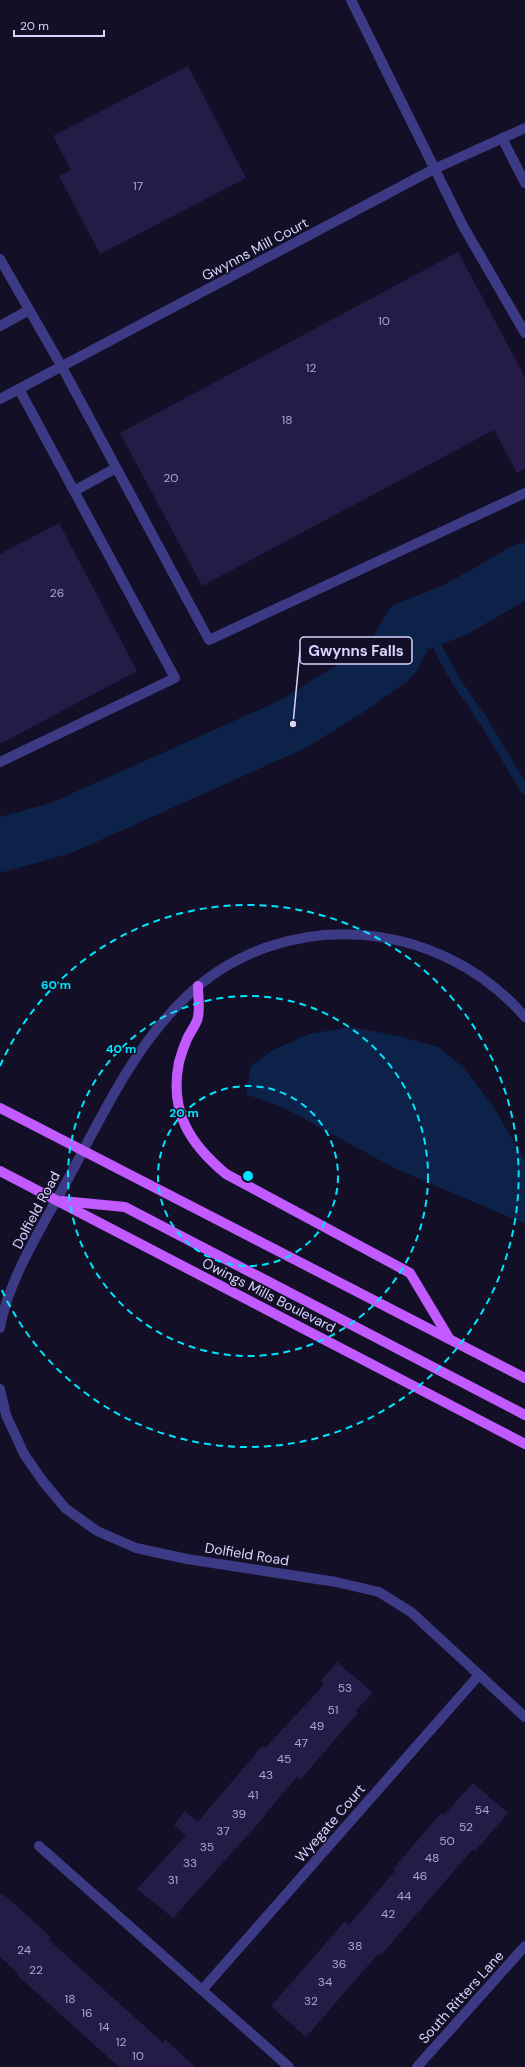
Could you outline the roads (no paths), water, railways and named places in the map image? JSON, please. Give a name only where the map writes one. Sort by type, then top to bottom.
[{"type":"main road","points":[[198,986],[198,1018],[186,1041],[179,1062],[176,1089],[184,1125],[192,1141],[207,1158],[226,1174],[410,1273],[449,1338]]},
{"type":"main road","points":[[0,1108],[525,1378]]},
{"type":"main road","name":"Owings Mills Boulevard","points":[[0,1171],[525,1444]]},
{"type":"main road","points":[[56,1200],[125,1207],[525,1415]]},
{"type":"street","points":[[351,0],[463,226],[525,333]]},
{"type":"street","name":"Gwynns Mill Court","points":[[0,399],[434,169],[525,128]]},
{"type":"street","points":[[502,138],[525,183]]},
{"type":"street","points":[[0,259],[62,367],[209,640],[525,493]]},
{"type":"street","points":[[0,326],[29,310]]},
{"type":"street","points":[[0,762],[175,678],[19,389]]},
{"type":"street","points":[[74,491],[116,468]]},
{"type":"street","name":"Dolfield Road","points":[[0,1328],[2,1315],[19,1273],[56,1200],[117,1088],[167,1018],[198,986],[228,965],[256,950],[289,940],[319,935],[371,935],[419,947],[458,962],[486,980],[510,999],[525,1017]]},
{"type":"street","name":"Dolfield Road","points":[[0,1389],[6,1416],[24,1454],[42,1480],[65,1508],[97,1531],[136,1548],[336,1582],[379,1592],[411,1612],[525,1718]]},
{"type":"street","name":"Wyegate Court","points":[[202,1990],[479,1675]]},
{"type":"street","points":[[39,1846],[289,2067]]},
{"type":"street","name":"South Ritters Lane","points":[[418,2067],[525,1946]]},
{"type":"water","points":[[351,1027],[399,1036],[438,1047],[464,1068],[493,1106],[525,1161],[525,1224],[394,1168],[284,1108],[246,1094],[251,1066],[273,1050],[309,1034]]},
{"type":"waterway","points":[[0,845],[61,828],[293,724],[348,690],[392,659],[409,628],[455,610],[525,570]]},
{"type":"waterway","points":[[427,621],[441,654],[456,681],[483,720],[525,790]]},
{"type":"place","name":"Gwynns Falls","points":[[293,724]]}]
